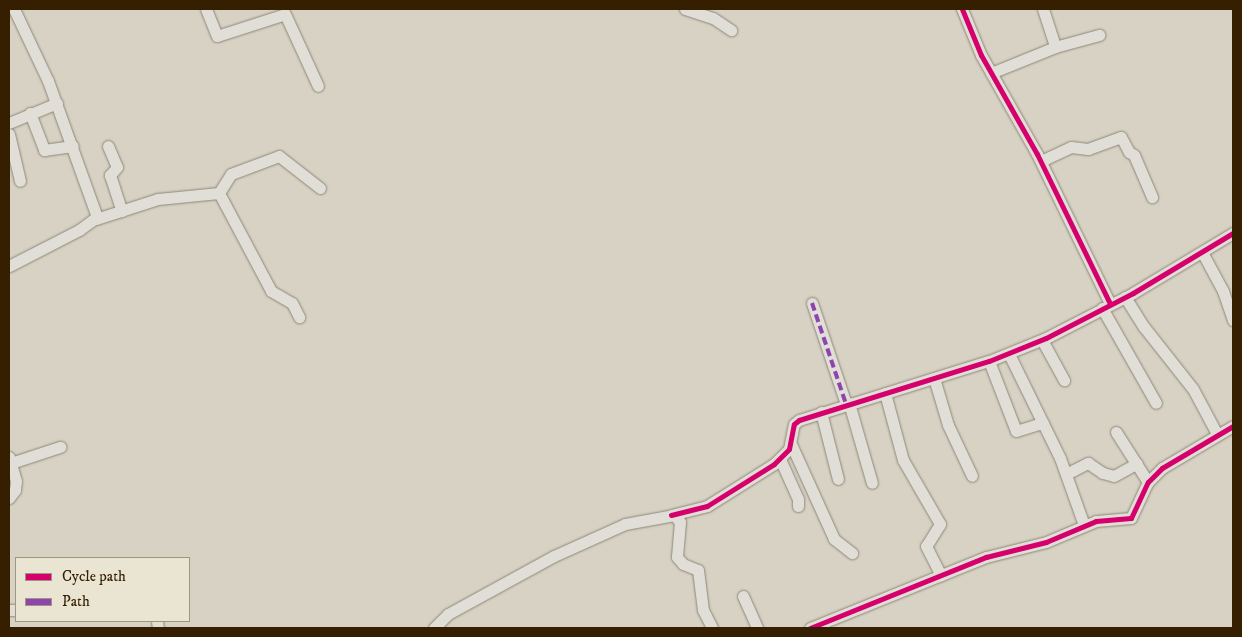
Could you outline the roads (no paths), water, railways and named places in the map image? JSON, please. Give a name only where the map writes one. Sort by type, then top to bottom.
[{"type":"street","points":[[11,9],[57,103],[95,207],[96,219]]},
{"type":"street","points":[[206,9],[217,36],[285,14],[318,86]]},
{"type":"street","points":[[685,9],[713,18],[731,30]]},
{"type":"street","points":[[962,9],[991,73],[1041,161],[1106,306],[1156,403]]},
{"type":"street","points":[[1044,9],[1056,47]]},
{"type":"street","points":[[991,73],[1056,47],[1099,35]]},
{"type":"street","points":[[9,123],[57,103]]},
{"type":"street","points":[[30,113],[44,150],[73,146]]},
{"type":"street","points":[[9,134],[20,181]]},
{"type":"street","points":[[1041,161],[1071,147],[1088,149],[1121,137],[1129,152],[1134,155],[1152,197]]},
{"type":"street","points":[[108,146],[116,167],[110,175],[122,211]]},
{"type":"street","points":[[219,193],[231,174],[279,156],[320,188]]},
{"type":"street","points":[[9,266],[40,252],[96,219],[158,199],[219,193]]},
{"type":"street","points":[[219,193],[271,291],[292,303],[299,317]]},
{"type":"street","points":[[434,628],[448,614],[554,556],[625,524],[707,506],[780,459],[792,444],[796,421],[989,361],[1042,340],[1125,297],[1233,233]]},
{"type":"street","points":[[1202,252],[1222,291],[1233,320]]},
{"type":"street","points":[[1125,297],[1144,327],[1193,389],[1217,434]]},
{"type":"street","points":[[812,303],[872,483]]},
{"type":"street","points":[[1042,340],[1064,380]]},
{"type":"street","points":[[1009,354],[1066,474],[1084,524]]},
{"type":"street","points":[[989,361],[1016,431],[1043,423]]},
{"type":"street","points":[[934,378],[948,425],[972,476]]},
{"type":"street","points":[[885,393],[903,460],[940,524],[926,546],[941,575]]},
{"type":"street","points":[[821,412],[838,479]]},
{"type":"street","points":[[810,628],[986,558],[1046,542],[1084,524],[1131,518],[1148,482],[1170,462],[1217,434],[1232,428]]},
{"type":"street","points":[[1116,432],[1148,482]]},
{"type":"street","points":[[792,444],[834,539],[852,553]]},
{"type":"street","points":[[9,498],[15,490],[16,481],[10,459],[60,447]]},
{"type":"street","points":[[780,459],[798,499],[798,506]]},
{"type":"street","points":[[1066,474],[1088,463],[1103,473],[1114,476],[1137,463]]},
{"type":"street","points":[[671,515],[677,515],[679,519],[677,557],[683,564],[698,570],[702,610],[712,628]]},
{"type":"street","points":[[743,596],[757,628]]}]
